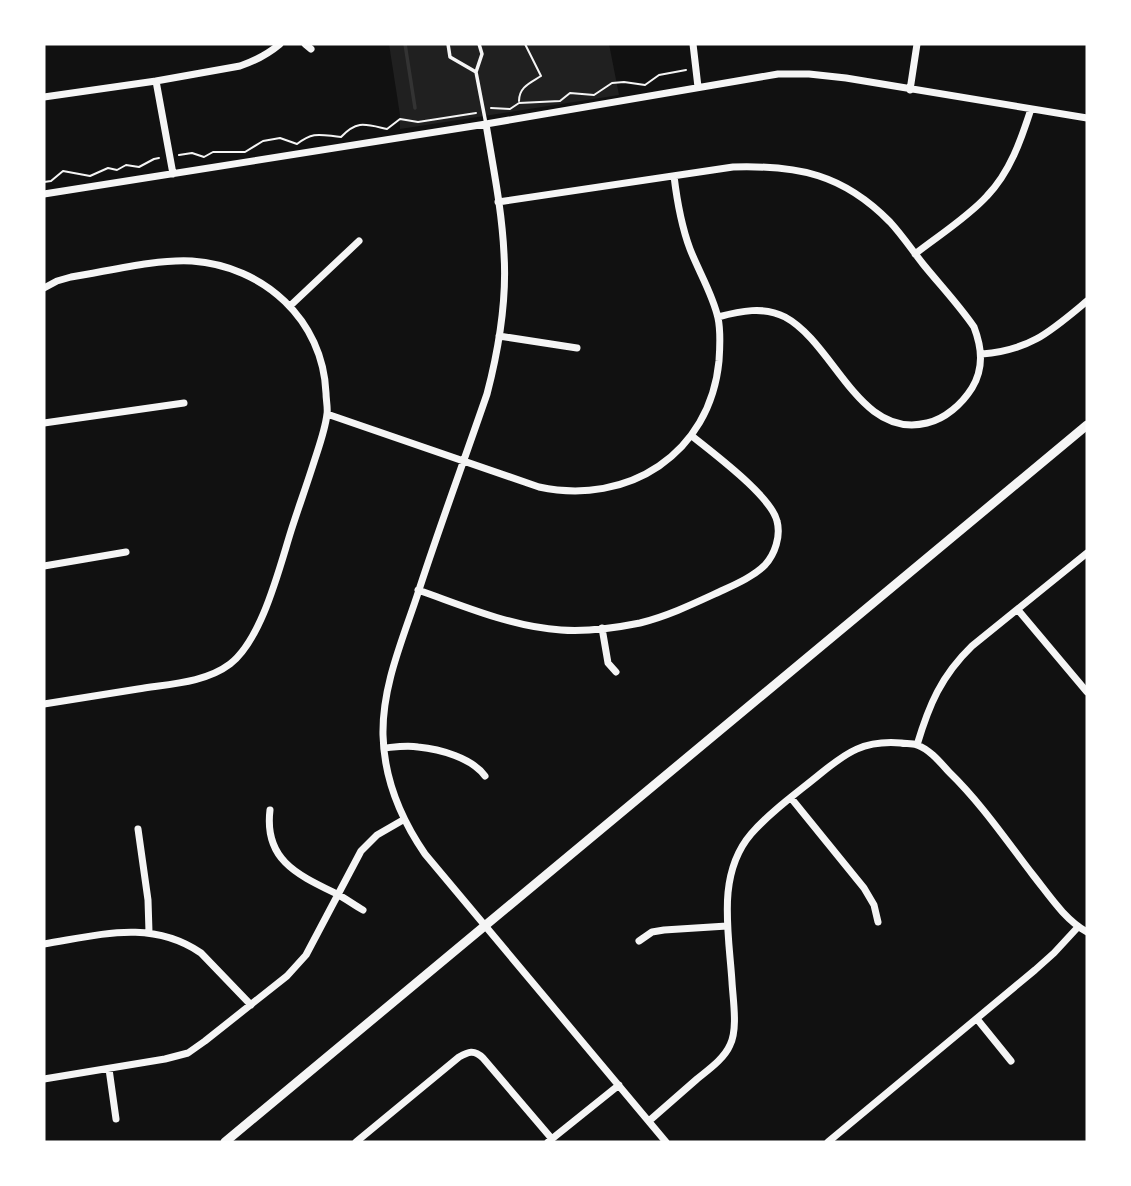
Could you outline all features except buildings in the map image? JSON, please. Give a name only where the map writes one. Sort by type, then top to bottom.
[{"type":"street","points":[[44,97],[156,81],[240,65],[268,53],[279,44]]},
{"type":"street","points":[[693,44],[698,87]]},
{"type":"street","points":[[910,90],[917,44]]},
{"type":"street","points":[[44,194],[486,124],[757,76],[793,74],[846,78],[1087,118]]},
{"type":"street","points":[[156,81],[173,174]]},
{"type":"street","points":[[915,254],[977,205],[998,183],[1019,144],[1031,109]]},
{"type":"street","points":[[486,124],[502,231],[505,275],[502,320],[487,394],[418,590],[385,698],[384,748],[393,791],[403,820],[425,854],[666,1142]]},
{"type":"street","points":[[498,202],[733,167],[767,166],[811,173],[849,190],[871,205],[891,224],[974,327],[982,354],[976,382],[956,407],[935,421],[907,425],[886,419],[871,410],[808,335],[782,315],[755,310],[718,317]]},
{"type":"street","points":[[327,414],[538,487],[567,492],[592,490],[613,487],[643,476],[671,456],[692,436],[707,410],[715,387],[720,345],[718,317],[682,225],[674,176]]},
{"type":"street","points":[[290,306],[359,242]]},
{"type":"street","points":[[44,288],[71,277],[158,263],[194,261],[224,266],[251,277],[290,306],[308,330],[326,381],[327,414],[320,445],[269,597],[251,639],[240,654],[220,670],[188,681],[44,704]]},
{"type":"street","points":[[982,354],[1012,349],[1035,340],[1087,301]]},
{"type":"street","points":[[499,336],[577,348]]},
{"type":"street","points":[[44,424],[184,403]]},
{"type":"street","points":[[225,1142],[1087,425]]},
{"type":"street","points":[[418,590],[510,621],[558,630],[602,628],[640,623],[678,611],[753,574],[767,563],[776,545],[778,528],[771,506],[692,436]]},
{"type":"street","points":[[44,566],[126,552]]},
{"type":"street","points":[[917,745],[934,697],[951,669],[972,646],[1087,553]]},
{"type":"street","points":[[1018,610],[1087,692]]},
{"type":"street","points":[[602,628],[608,663],[616,672]]},
{"type":"street","points":[[649,1121],[713,1065],[731,1043],[734,1014],[727,903],[731,876],[740,849],[762,823],[791,798],[848,752],[864,745],[917,745],[933,756],[961,783],[1059,908],[1087,932]]},
{"type":"street","points":[[384,748],[429,748],[464,760],[477,767],[485,776]]},
{"type":"street","points":[[791,798],[864,888],[874,905],[878,922]]},
{"type":"street","points":[[270,810],[271,838],[288,867],[363,911]]},
{"type":"street","points":[[44,1079],[188,1053],[297,966],[306,955],[362,851],[377,835],[403,820]]},
{"type":"street","points":[[138,829],[148,900],[149,932]]},
{"type":"street","points":[[639,941],[652,932],[727,926]]},
{"type":"street","points":[[834,1140],[1054,953],[1078,927]]},
{"type":"street","points":[[44,944],[116,933],[149,932],[169,936],[201,953],[251,1005]]},
{"type":"street","points":[[977,1019],[1011,1060]]},
{"type":"street","points":[[356,1142],[467,1052],[472,1051],[483,1058],[550,1141],[619,1085]]},
{"type":"street","points":[[108,1069],[116,1119]]},
{"type":"lane","points":[[448,44],[450,57],[476,72]]},
{"type":"lane","points":[[479,44],[482,54],[476,72],[486,124]]},
{"type":"path","points":[[519,103],[518,97],[523,87],[541,76],[524,44]]},
{"type":"path","points":[[44,182],[51,181],[63,172],[90,176],[108,168],[117,170],[126,165],[139,167],[154,159],[192,153],[204,157],[213,152],[245,152],[263,141],[280,138],[297,144],[307,136],[318,134],[341,137],[350,127],[367,125],[387,130],[400,119],[418,122],[484,112],[491,107],[510,109],[519,103],[560,101],[570,93],[594,95],[612,83],[645,85],[659,75],[696,68]]},
{"type":"shaded area","points":[[389,44],[609,44],[619,95],[400,129]]},
{"type":"waterway","points":[[405,44],[415,108]]}]
